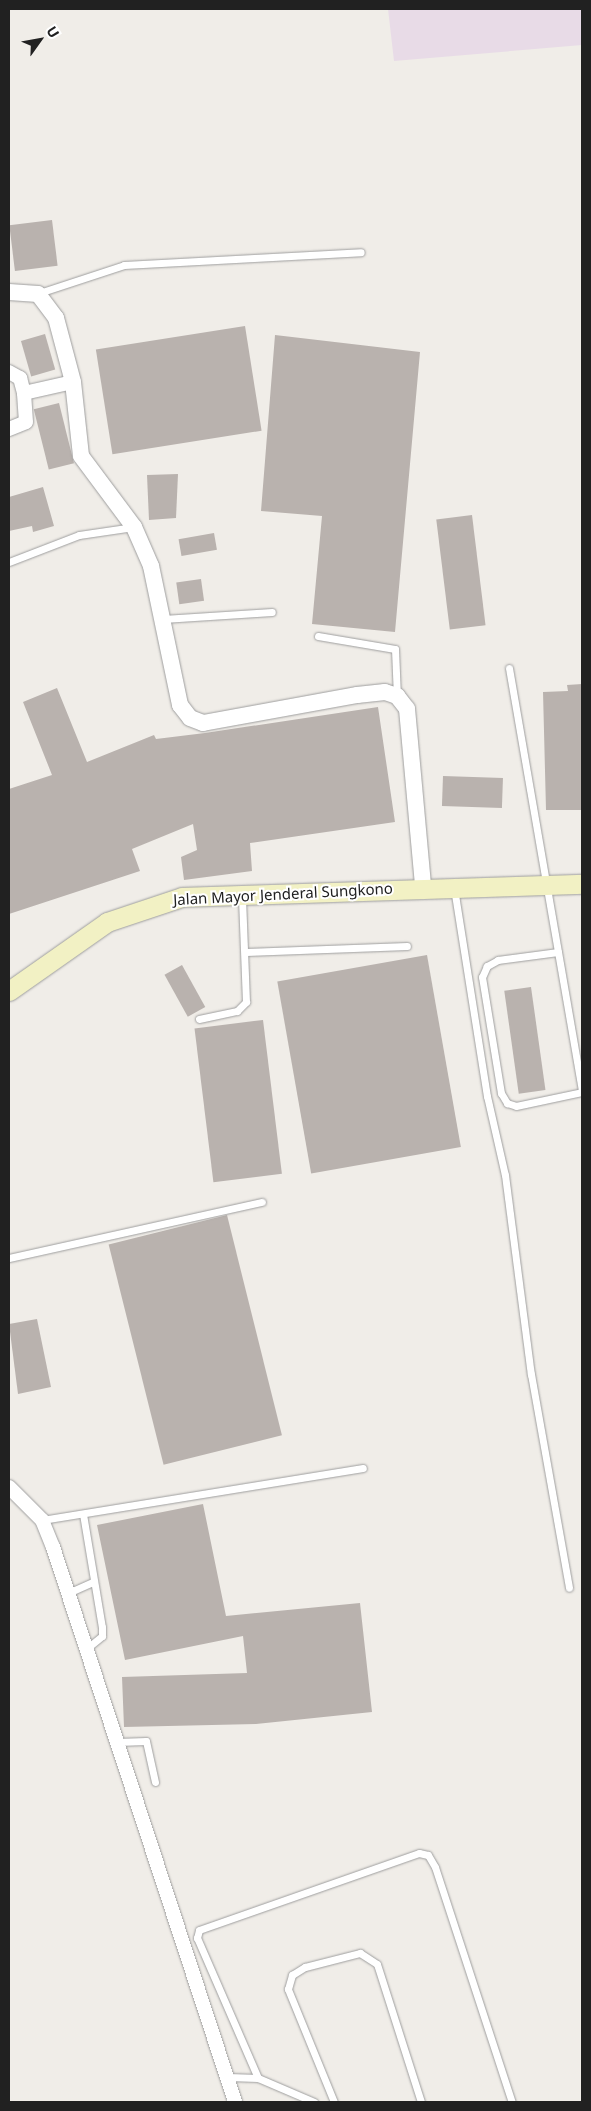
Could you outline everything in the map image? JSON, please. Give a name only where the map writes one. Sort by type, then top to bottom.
[{"type":"main road","name":"Jalan Mayor Jenderal Sungkono","points":[[9,991],[107,922],[145,906],[182,896],[454,885],[582,884]]},
{"type":"street","points":[[9,292],[38,294],[56,318],[73,382],[81,456],[134,527],[151,566],[163,619],[176,693],[190,718],[203,723],[357,695],[385,692],[397,696],[407,709],[423,886]]},
{"type":"street","points":[[9,372],[20,378],[24,394],[26,422],[9,429]]},
{"type":"street","points":[[24,394],[73,382]]},
{"type":"street","points":[[9,1487],[42,1520],[68,1593],[235,2102]]},
{"type":"lane","points":[[38,294],[124,265],[361,252]]},
{"type":"lane","points":[[9,562],[79,535],[134,527]]},
{"type":"lane","points":[[163,619],[272,612]]},
{"type":"lane","points":[[318,636],[395,649],[397,696]]},
{"type":"lane","points":[[509,668],[582,1091],[516,1106],[507,1103],[501,1093],[482,977],[487,966],[498,960],[558,952]]},
{"type":"lane","points":[[454,885],[570,1588]]},
{"type":"lane","points":[[199,1019],[237,1011],[246,1002],[246,952],[241,893]]},
{"type":"lane","points":[[246,952],[407,946]]},
{"type":"lane","points":[[9,1258],[262,1202]]},
{"type":"lane","points":[[42,1520],[363,1468]]},
{"type":"lane","points":[[83,1514],[102,1636],[86,1649]]},
{"type":"lane","points":[[68,1593],[94,1582]]},
{"type":"lane","points":[[116,1742],[146,1741],[155,1782]]},
{"type":"lane","points":[[258,2078],[197,1938],[199,1930],[419,1853],[428,1855],[434,1867],[512,2102]]},
{"type":"lane","points":[[334,2102],[288,1989],[292,1975],[305,1967],[360,1953],[377,1964],[421,2102]]},
{"type":"lane","points":[[228,2077],[258,2078],[314,2102]]},
{"type":"shaded area","points":[[388,9],[582,9],[582,45],[394,61]]},
{"type":"building","points":[[52,220],[58,266],[15,271],[9,225]]},
{"type":"building","points":[[245,326],[262,431],[112,454],[96,350]]},
{"type":"building","points":[[45,334],[55,370],[31,376],[21,341]]},
{"type":"building","points":[[275,335],[420,352],[395,632],[312,624],[322,516],[261,511]]},
{"type":"building","points":[[59,403],[74,463],[49,469],[34,409]]},
{"type":"building","points":[[178,474],[176,518],[149,520],[147,475]]},
{"type":"building","points":[[43,487],[54,526],[33,532],[32,526],[9,531],[9,497]]},
{"type":"building","points":[[472,515],[486,625],[450,630],[436,519]]},
{"type":"building","points":[[214,533],[217,550],[181,556],[179,539]]},
{"type":"building","points":[[201,579],[204,601],[179,604],[176,582]]},
{"type":"building","points":[[582,684],[582,810],[546,810],[543,692],[568,691],[567,685]]},
{"type":"building","points":[[57,688],[87,762],[154,735],[156,739],[205,733],[378,707],[395,822],[250,843],[252,871],[184,880],[181,857],[197,850],[193,824],[132,849],[140,871],[9,914],[9,789],[52,775],[23,702]]},
{"type":"building","points":[[443,776],[503,778],[502,808],[442,806]]},
{"type":"building","points":[[427,955],[461,1147],[311,1173],[277,981]]},
{"type":"building","points":[[182,965],[205,1007],[188,1017],[165,975]]},
{"type":"building","points":[[531,987],[545,1090],[519,1094],[504,991]]},
{"type":"building","points":[[263,1020],[282,1174],[213,1182],[195,1028]]},
{"type":"building","points":[[227,1215],[282,1435],[164,1465],[109,1245]]},
{"type":"building","points":[[37,1319],[51,1387],[18,1394],[9,1324]]},
{"type":"building","points":[[203,1504],[226,1616],[360,1603],[372,1712],[256,1724],[124,1727],[122,1677],[247,1673],[243,1636],[125,1660],[97,1525]]}]
